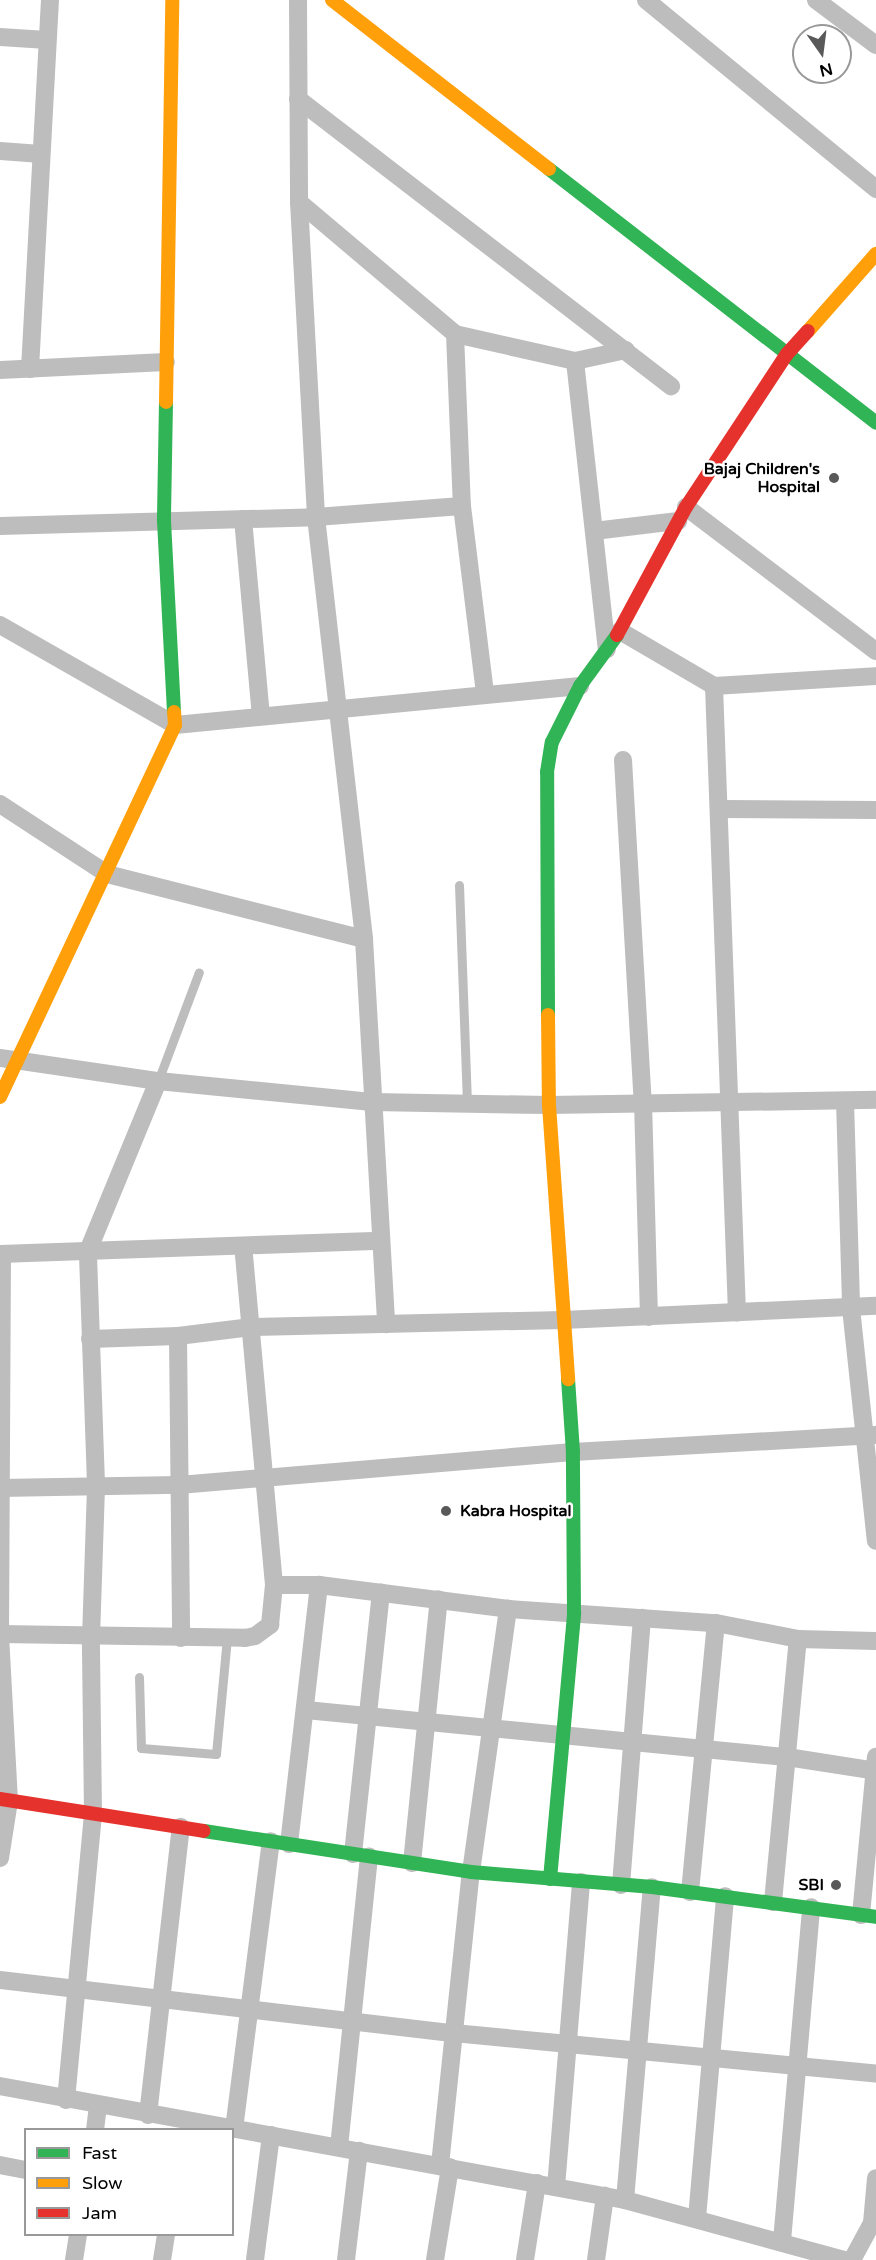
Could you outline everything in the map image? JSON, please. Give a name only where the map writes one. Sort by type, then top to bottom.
[{"type":"street","points":[[30,369],[50,0]]},
{"type":"street","points":[[0,1097],[20,1060],[175,725],[164,521],[172,0]]},
{"type":"street","points":[[298,0],[299,202],[316,517],[364,939],[386,1324]]},
{"type":"street","points":[[332,0],[876,423]]},
{"type":"street","points":[[646,0],[876,189]]},
{"type":"street","points":[[816,0],[876,45]]},
{"type":"street","points":[[0,37],[47,40]]},
{"type":"street","points":[[298,99],[671,386]]},
{"type":"street","points":[[0,151],[41,154]]},
{"type":"street","points":[[299,202],[455,334],[575,361],[626,350]]},
{"type":"street","points":[[550,1879],[574,1613],[573,1452],[549,1105],[547,772],[552,742],[580,686],[620,631],[682,514],[787,354],[875,257]]},
{"type":"street","points":[[455,334],[462,506],[485,692]]},
{"type":"street","points":[[575,361],[607,649]]},
{"type":"street","points":[[0,370],[166,362]]},
{"type":"street","points":[[0,526],[316,517],[462,506]]},
{"type":"street","points":[[594,531],[682,514],[876,651]]},
{"type":"street","points":[[243,519],[261,715]]},
{"type":"street","points":[[0,625],[175,725],[485,692],[580,686]]},
{"type":"street","points":[[620,631],[714,686],[876,676]]},
{"type":"street","points":[[714,686],[720,809],[726,1100],[737,1313]]},
{"type":"street","points":[[623,760],[643,1102],[649,1317]]},
{"type":"street","points":[[0,804],[107,874],[364,939]]},
{"type":"street","points":[[720,809],[876,810]]},
{"type":"street","points":[[0,1058],[158,1081],[372,1102],[549,1105],[726,1100],[876,1100]]},
{"type":"street","points":[[66,2100],[93,1814],[91,1638],[96,1484],[88,1251],[158,1081]]},
{"type":"street","points":[[845,1101],[851,1308],[870,1436],[876,1541]]},
{"type":"street","points":[[0,1858],[5,1800],[0,1634],[1,1254],[381,1241]]},
{"type":"street","points":[[0,1634],[91,1638],[227,1638],[255,1636],[270,1625],[274,1585],[243,1246]]},
{"type":"street","points":[[90,1339],[178,1336],[251,1327],[563,1320],[876,1306]]},
{"type":"street","points":[[178,1336],[181,1638]]},
{"type":"street","points":[[2,1488],[96,1484],[179,1485],[573,1452],[870,1436]]},
{"type":"street","points":[[274,1585],[319,1585],[508,1609],[716,1623],[798,1639],[876,1641]]},
{"type":"street","points":[[319,1585],[306,1710],[248,2009],[234,2129],[625,2200],[845,2260]]},
{"type":"street","points":[[339,2147],[352,2021],[368,1715],[381,1592]]},
{"type":"street","points":[[412,1863],[439,1599]]},
{"type":"street","points":[[435,2260],[445,2166],[454,2033],[471,1872],[508,1609]]},
{"type":"street","points":[[621,1885],[642,1618]]},
{"type":"street","points":[[690,1892],[716,1623]]},
{"type":"street","points":[[773,1902],[798,1639]]},
{"type":"street","points":[[5,1800],[471,1872],[652,1887],[869,1916],[876,1766],[563,1738],[306,1710]]},
{"type":"street","points":[[148,2115],[181,1827]]},
{"type":"street","points":[[555,2187],[581,1882]]},
{"type":"street","points":[[625,2200],[652,1887]]},
{"type":"street","points":[[697,2218],[725,1896]]},
{"type":"street","points":[[782,2241],[811,1907]]},
{"type":"street","points":[[0,1980],[454,2033],[876,2074]]},
{"type":"street","points":[[0,2086],[148,2115],[183,2125],[221,2128]]},
{"type":"street","points":[[95,2128],[98,2107]]},
{"type":"street","points":[[255,2260],[272,2135]]},
{"type":"street","points":[[346,2260],[359,2151]]},
{"type":"street","points":[[0,2165],[24,2170]]},
{"type":"street","points":[[852,2260],[872,2223],[876,2178]]},
{"type":"street","points":[[525,2260],[537,2183]]},
{"type":"street","points":[[596,2260],[605,2196]]},
{"type":"street","points":[[74,2260],[78,2236]]},
{"type":"street","points":[[162,2260],[166,2236]]},
{"type":"lane","points":[[459,885],[467,1104]]},
{"type":"lane","points":[[158,1081],[199,972]]},
{"type":"lane","points":[[139,1677],[141,1748],[216,1754],[227,1638]]},
{"type":"traffic: fast","points":[[549,169],[876,423]]},
{"type":"traffic: fast","points":[[166,402],[164,521],[174,712]]},
{"type":"traffic: fast","points":[[548,1015],[547,772],[552,742],[580,686],[617,635]]},
{"type":"traffic: fast","points":[[550,1879],[574,1613],[573,1452],[568,1379]]},
{"type":"traffic: fast","points":[[204,1831],[471,1872],[652,1887],[876,1917]]},
{"type":"traffic: slow","points":[[166,402],[172,0]]},
{"type":"traffic: slow","points":[[332,0],[549,169]]},
{"type":"traffic: slow","points":[[808,331],[876,254]]},
{"type":"traffic: slow","points":[[0,1097],[175,725],[174,712]]},
{"type":"traffic: slow","points":[[548,1015],[549,1105],[568,1379]]},
{"type":"traffic: jam","points":[[617,635],[686,507],[787,354],[808,331]]},
{"type":"traffic: jam","points":[[0,1799],[204,1831]]},
{"type":"place","name":"Bajaj Children's Hospital","points":[[834,478]]},
{"type":"place","name":"Kabra Hospital","points":[[446,1511]]},
{"type":"place","name":"SBI","points":[[836,1885]]}]
